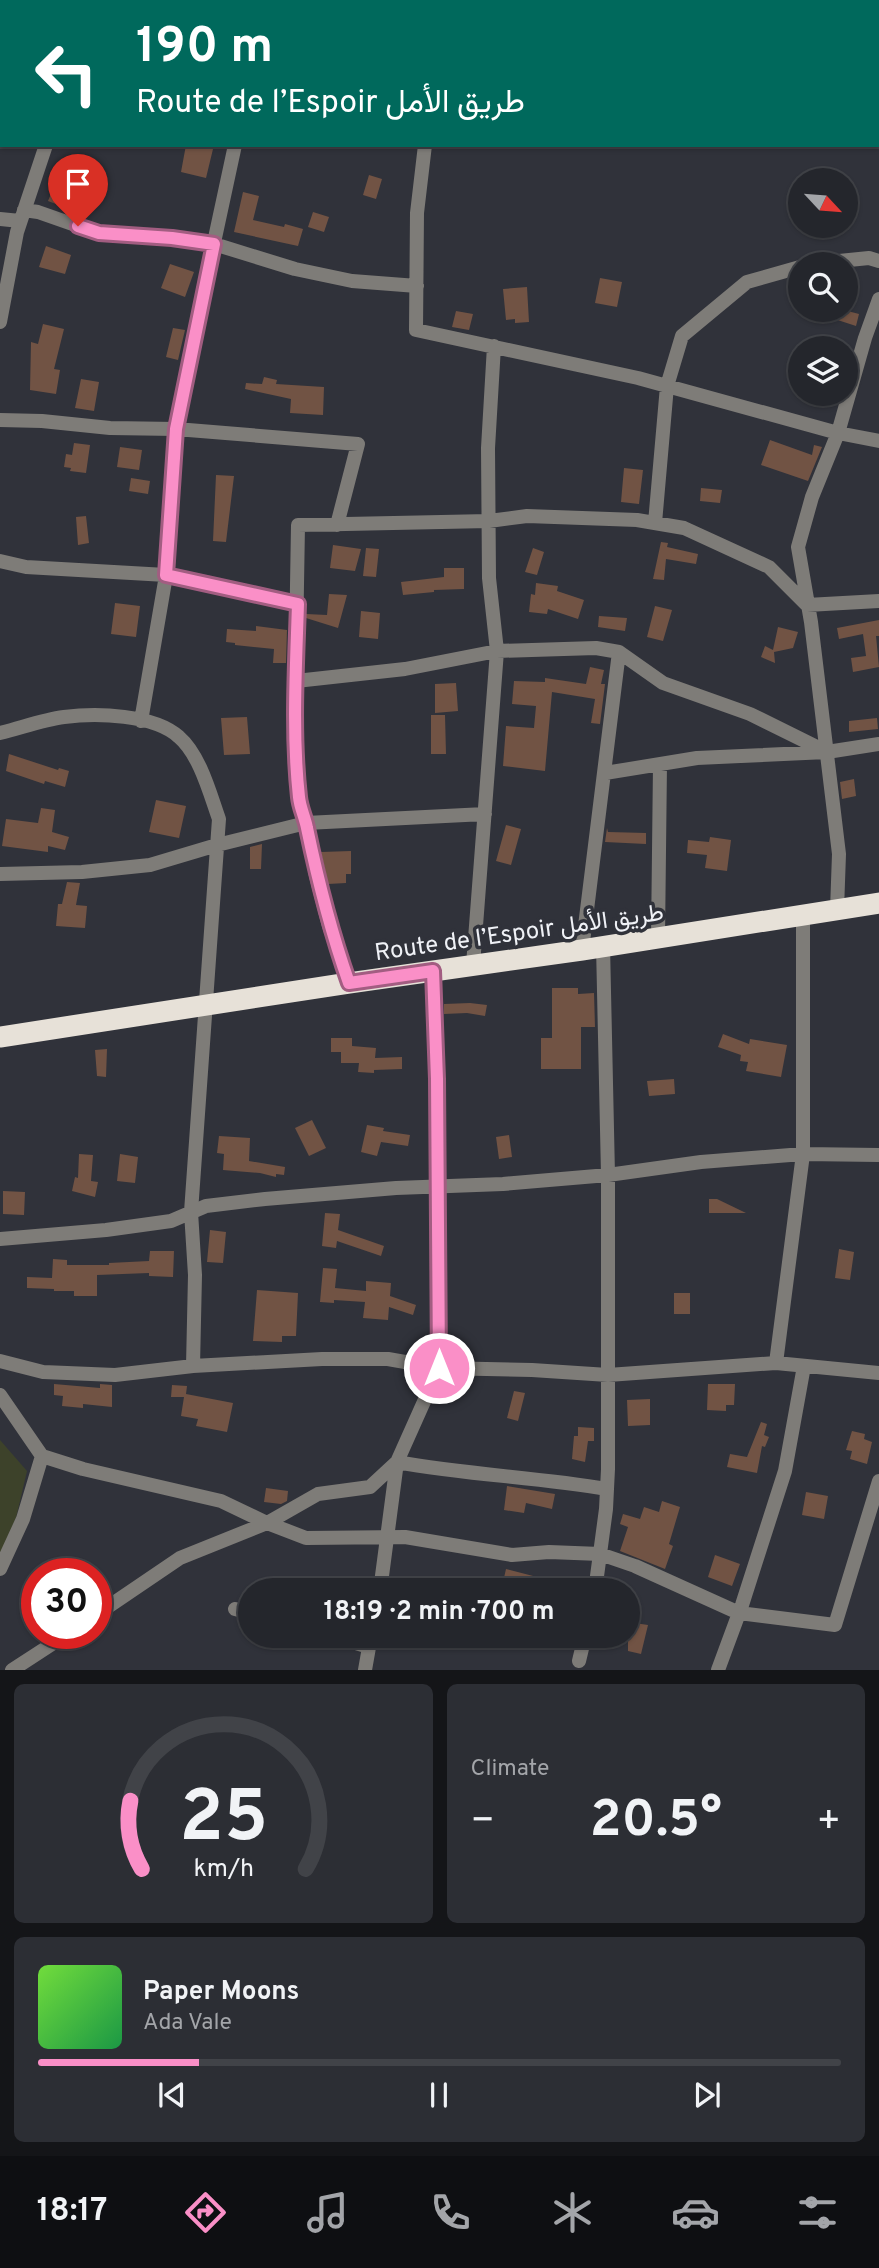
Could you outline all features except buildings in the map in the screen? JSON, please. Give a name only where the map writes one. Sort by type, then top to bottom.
[{"type":"highway","name":"Route de l’Espoir طريق الأمل","points":[[0,1037],[879,903]]},
{"type":"street","points":[[0,322],[22,215],[45,147]]},
{"type":"street","points":[[141,720],[166,575],[176,429],[235,147]]},
{"type":"street","points":[[425,147],[417,214],[416,330],[667,386],[838,433],[879,441]]},
{"type":"street","points":[[0,219],[37,212],[99,233],[214,244],[295,269],[352,281],[417,286]]},
{"type":"street","points":[[858,259],[879,261]]},
{"type":"street","points":[[655,523],[667,386],[682,336],[747,282],[788,270]]},
{"type":"street","points":[[837,910],[839,854],[797,547],[812,497],[838,433],[879,299]]},
{"type":"street","points":[[473,965],[497,651],[489,578],[488,448],[494,346]]},
{"type":"street","points":[[0,420],[110,428],[176,429],[358,444],[337,525]]},
{"type":"street","points":[[349,983],[329,926],[299,800],[296,681],[298,525],[489,521],[527,516],[637,520],[684,528],[769,566],[807,605],[879,601]]},
{"type":"street","points":[[0,561],[26,567],[166,575],[298,604]]},
{"type":"street","points":[[296,681],[405,668],[497,651],[596,648],[619,652],[663,683],[750,714],[827,752]]},
{"type":"street","points":[[597,1578],[607,1489],[608,1175],[593,948],[605,773],[619,652]]},
{"type":"street","points":[[0,733],[64,717],[115,716],[159,724],[180,737],[200,767],[219,819],[191,1212],[195,1275],[193,1366]]},
{"type":"street","points":[[605,773],[697,758],[827,752],[879,744]]},
{"type":"street","points":[[657,938],[660,764]]},
{"type":"street","points":[[0,874],[82,872],[150,865],[306,823],[485,814]]},
{"type":"street","points":[[776,1363],[803,1154],[803,915]]},
{"type":"street","points":[[382,1578],[397,1462],[439,1368],[433,971]]},
{"type":"street","points":[[0,1239],[145,1225],[171,1221],[206,1206],[265,1199],[396,1188],[503,1184],[608,1175],[701,1162],[803,1154],[879,1155]]},
{"type":"street","points":[[0,1362],[43,1372],[115,1374],[193,1366],[323,1359],[388,1359],[439,1368],[532,1370],[608,1376],[776,1363],[879,1373]]},
{"type":"street","points":[[718,1670],[785,1472],[804,1366]]},
{"type":"street","points":[[0,1395],[42,1456],[82,1469],[220,1501],[306,1538],[388,1536],[512,1555],[549,1552],[600,1554],[635,1566],[739,1613],[835,1625],[879,1481]]},
{"type":"street","points":[[0,1569],[23,1519],[42,1456]]},
{"type":"street","points":[[397,1462],[447,1471],[504,1474],[607,1489]]},
{"type":"street","points":[[112,1604],[180,1558],[267,1523],[318,1494],[370,1487],[397,1462]]},
{"type":"street","points":[[365,1670],[369,1648]]},
{"type":"street","points":[[579,1661],[582,1648]]},
{"type":"street","points":[[12,1670],[44,1649]]},
{"type":"green space","points":[[0,1440],[27,1471],[16,1518],[0,1554]]},
{"type":"route","points":[[78,226],[99,233],[214,244],[176,429],[166,575],[298,604],[295,705],[299,800],[329,926],[349,983],[433,971],[437,1079],[439,1368]]}]
